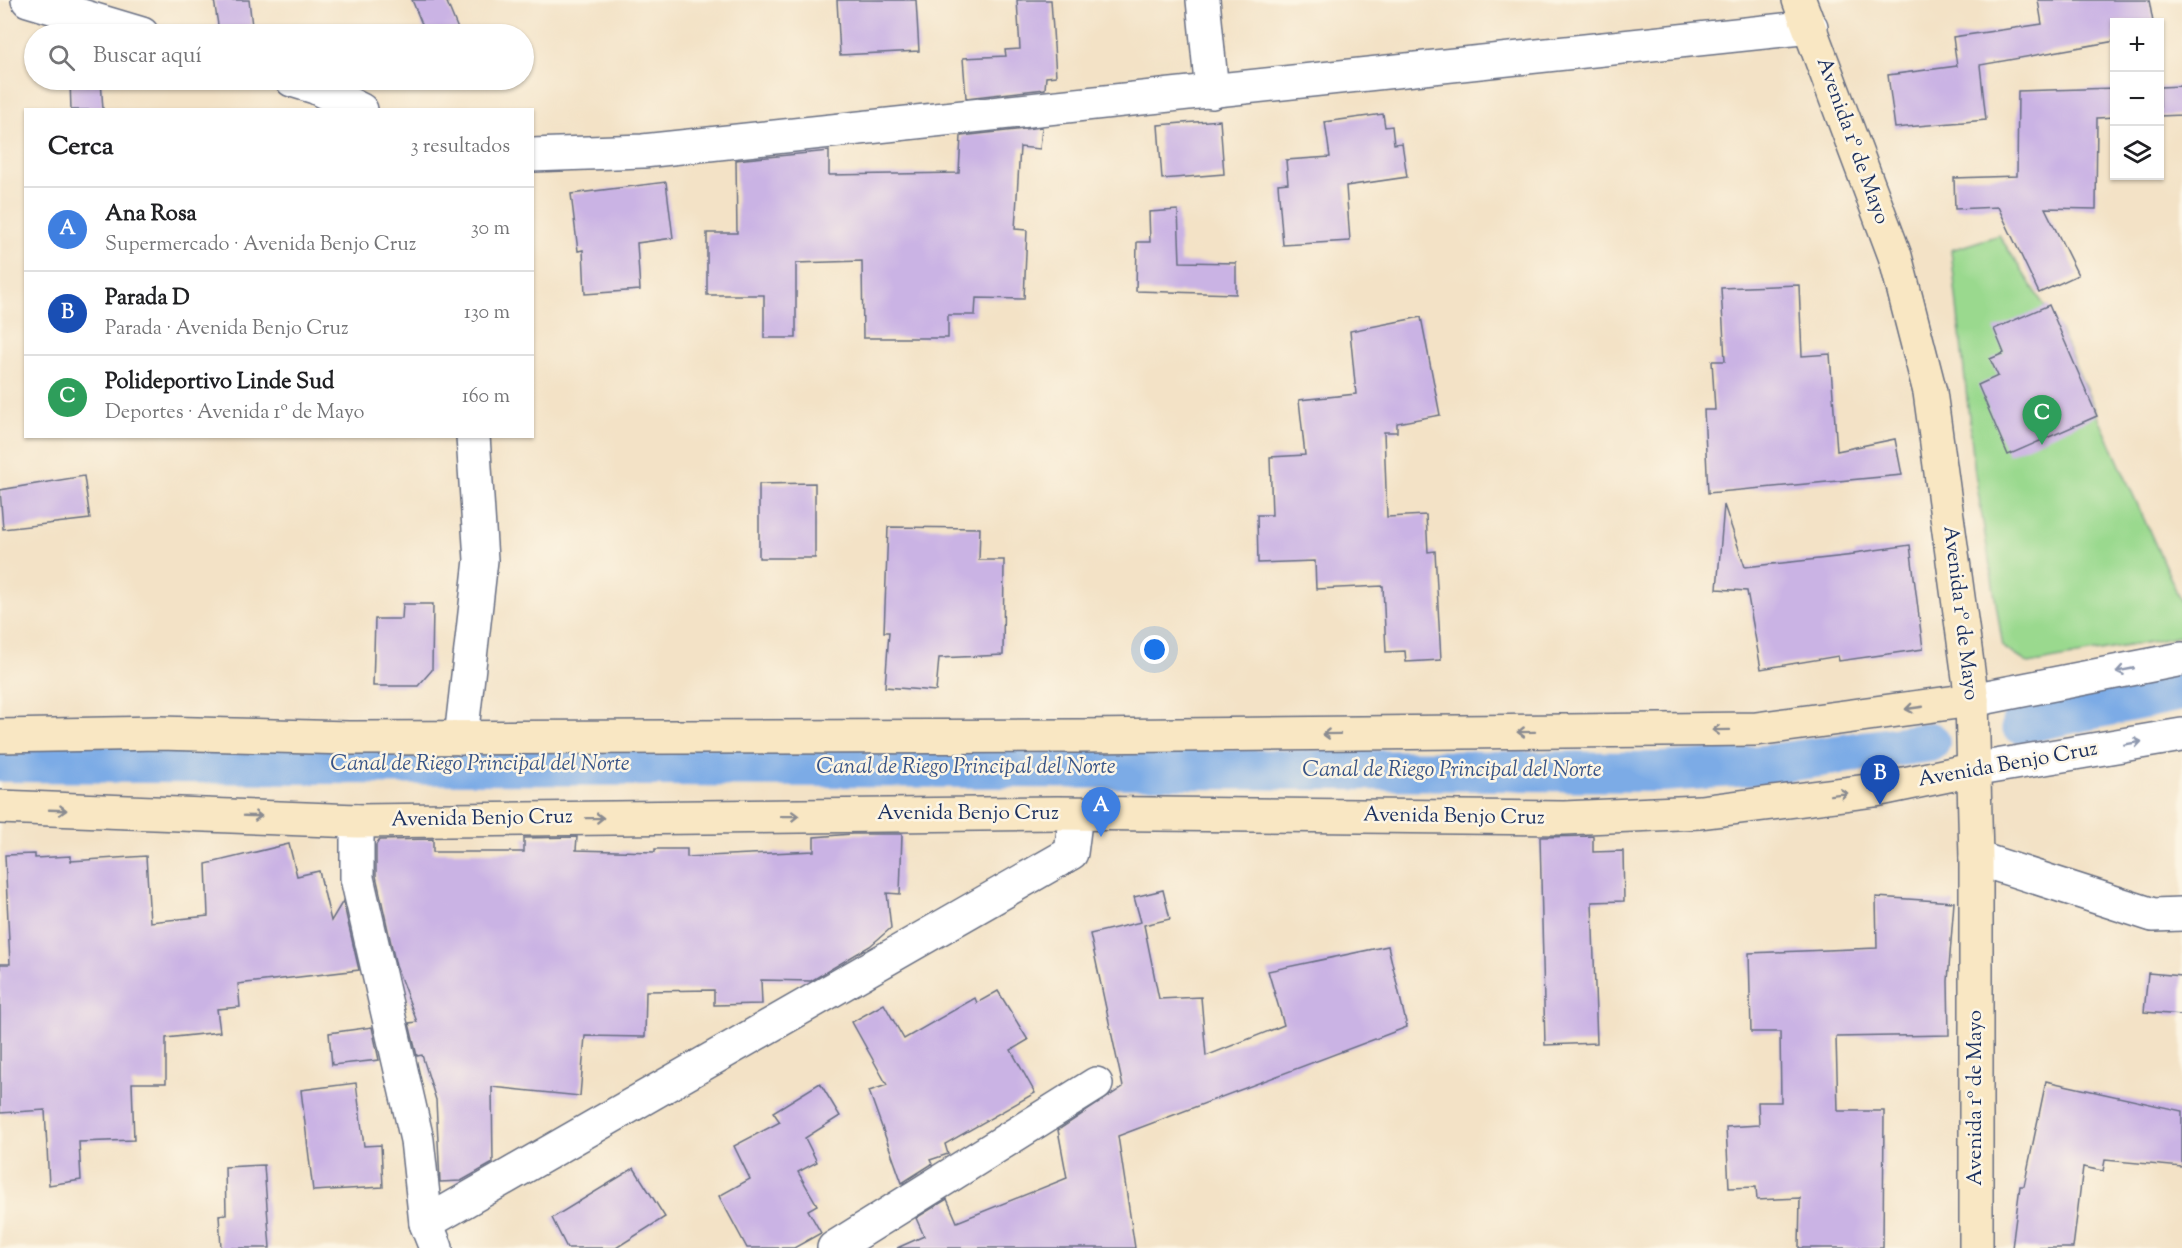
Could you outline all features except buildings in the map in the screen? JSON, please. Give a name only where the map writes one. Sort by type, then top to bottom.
[{"type":"main road","name":"Avenida 1º de Mayo","points":[[1805,13],[1895,256],[1930,392],[1972,700],[1976,858],[1976,1248]]},
{"type":"main road","points":[[0,736],[159,733],[460,738],[1080,736],[1756,729],[1972,700]]},
{"type":"main road","name":"Avenida Benjo Cruz","points":[[0,807],[357,820],[1076,814],[1564,818],[1700,812],[1875,790],[1972,770]]},
{"type":"street","points":[[28,0],[108,24]]},
{"type":"street","points":[[1203,0],[1212,92]]},
{"type":"street","points":[[534,155],[643,151],[1212,92],[1805,13]]},
{"type":"street","points":[[321,90],[357,108]]},
{"type":"street","points":[[460,738],[481,560],[473,438]]},
{"type":"street","points":[[1972,700],[2182,659]]},
{"type":"street","name":"Avenida Benjo Cruz","points":[[1972,770],[2182,735]]},
{"type":"street","points":[[357,820],[357,878],[417,1140],[431,1235],[1071,853],[1076,814]]},
{"type":"street","points":[[1976,858],[2152,915],[2182,914]]},
{"type":"street","points":[[834,1248],[1096,1084]]},
{"type":"green space","points":[[1999,235],[2059,329],[2182,604],[2182,636],[2029,664],[2003,647],[1975,473],[1951,250]]},
{"type":"waterway","name":"Canal de Riego Principal del Norte","points":[[2021,724],[2182,691]]},
{"type":"waterway","name":"Canal de Riego Principal del Norte","points":[[0,762],[1662,772],[1763,765],[1930,742]]},
{"type":"place","name":"Polideportivo Linde Sud","points":[[2042,445]]},
{"type":"place","name":"Parada D","points":[[1880,805]]},
{"type":"place","name":"Ana Rosa","points":[[1101,837]]}]
